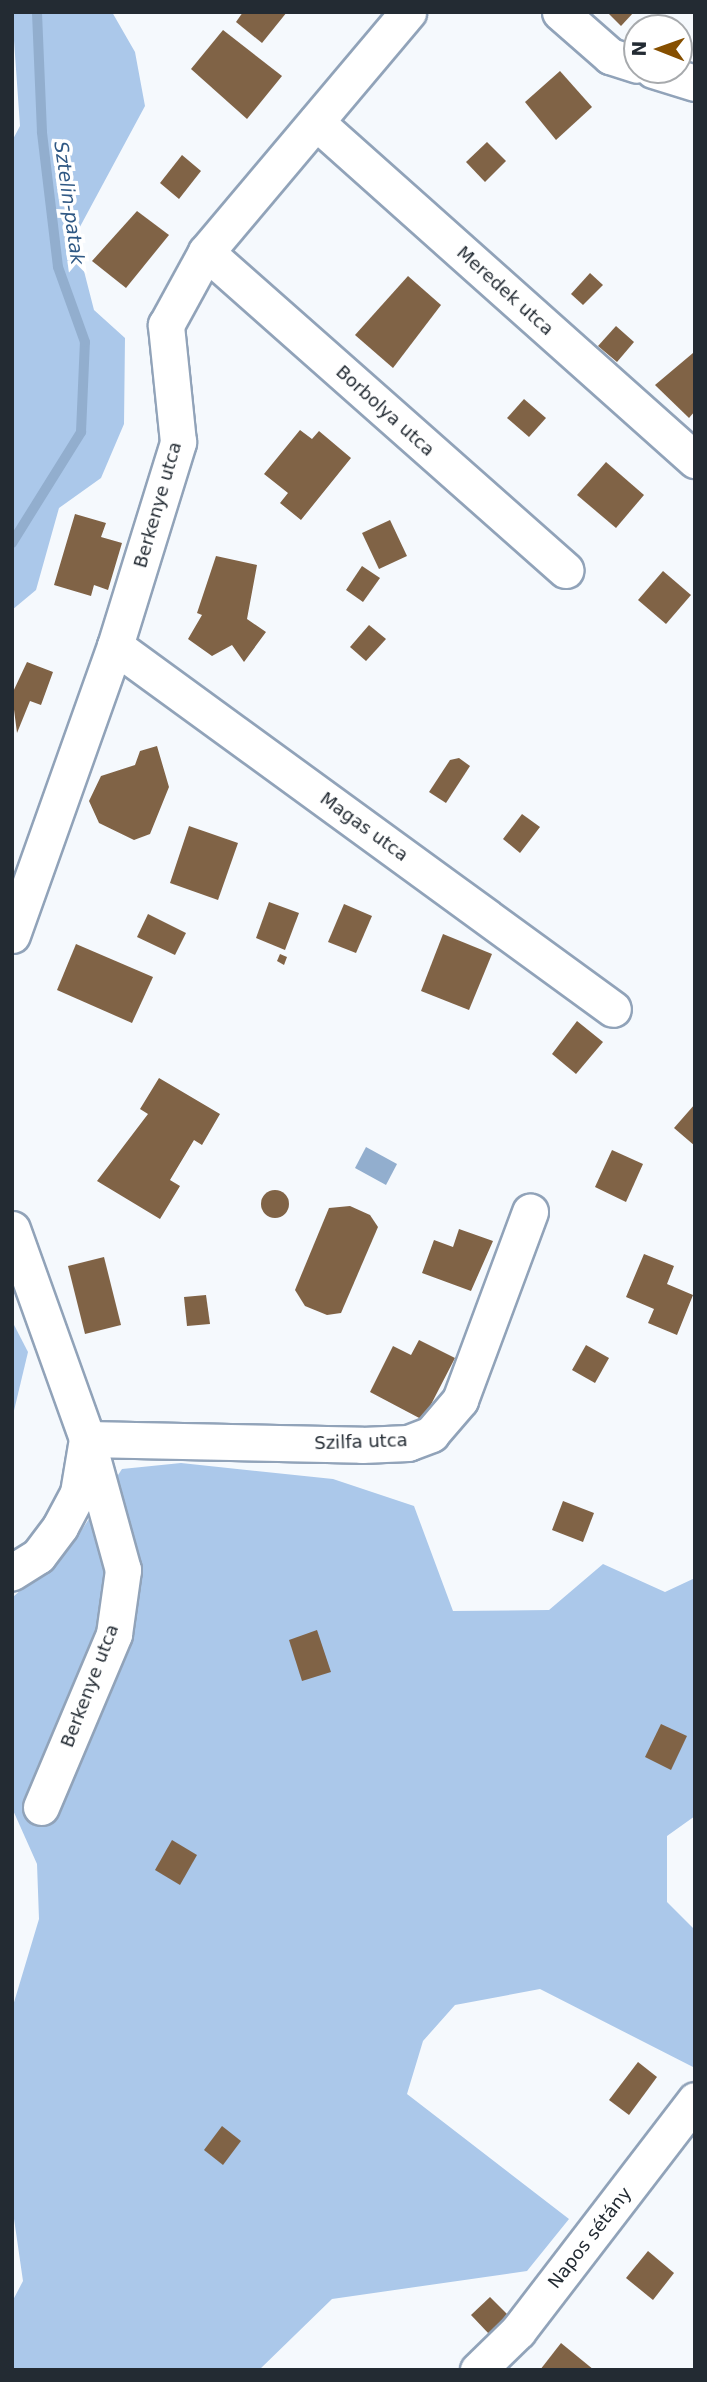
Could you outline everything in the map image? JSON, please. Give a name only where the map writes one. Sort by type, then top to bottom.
[{"type":"street","name":"Berkenye utca","points":[[12,935],[115,646],[178,442],[166,325],[206,253],[408,12]]},
{"type":"street","points":[[560,12],[610,56],[623,60]]},
{"type":"street","name":"Meredek utca","points":[[316,121],[695,460]]},
{"type":"street","name":"Borbolya utca","points":[[206,253],[565,570]]},
{"type":"street","name":"Magas utca","points":[[115,646],[613,1009]]},
{"type":"street","name":"Szilfa utca","points":[[87,1439],[362,1445],[408,1443],[431,1434],[448,1420],[465,1389],[530,1212]]},
{"type":"street","name":"Berkenye utca","points":[[12,1228],[87,1439],[123,1570],[114,1634],[41,1807]]},
{"type":"street","name":"Berkenye utca","points":[[12,1572],[38,1556],[60,1527],[78,1493],[87,1439]]},
{"type":"street","name":"Napos sétány","points":[[478,2370],[519,2331],[695,2100]]},
{"type":"shaded area","points":[[12,12],[112,12],[135,52],[145,106],[75,236],[94,310],[125,338],[124,424],[101,478],[59,508],[36,590],[12,610],[12,141],[20,126]]},
{"type":"shaded area","points":[[366,1147],[397,1164],[386,1185],[355,1168]]},
{"type":"shaded area","points":[[12,1321],[28,1352],[12,1419]]},
{"type":"shaded area","points":[[181,1463],[333,1479],[414,1506],[453,1611],[549,1610],[603,1564],[665,1592],[695,1578],[695,1816],[667,1836],[667,1902],[695,1930],[695,2068],[540,1989],[455,2005],[423,2041],[407,2094],[569,2219],[527,2271],[332,2299],[259,2370],[12,2370],[12,2302],[23,2281],[12,2205],[12,2009],[39,1919],[37,1864],[12,1808],[12,1598],[75,1540],[122,1469]]},
{"type":"building","points":[[243,12],[287,12],[262,43],[236,22]]},
{"type":"building","points":[[607,12],[634,12],[623,14],[621,26]]},
{"type":"building","points":[[223,30],[282,76],[247,119],[191,69]]},
{"type":"building","points":[[560,71],[592,107],[556,140],[525,102]]},
{"type":"building","points":[[487,142],[506,161],[485,182],[466,162]]},
{"type":"building","points":[[182,155],[201,171],[179,199],[160,183]]},
{"type":"building","points":[[137,211],[169,235],[126,288],[92,261]]},
{"type":"building","points":[[590,273],[603,285],[583,305],[571,294]]},
{"type":"building","points":[[408,276],[441,305],[393,368],[355,335]]},
{"type":"building","points":[[616,326],[634,342],[617,362],[598,346]]},
{"type":"building","points":[[693,353],[695,411],[689,418],[655,385]]},
{"type":"building","points":[[524,399],[546,418],[529,437],[507,418]]},
{"type":"building","points":[[300,430],[312,439],[319,431],[351,458],[301,520],[280,503],[288,493],[264,474]]},
{"type":"building","points":[[606,462],[644,495],[616,528],[577,495]]},
{"type":"building","points":[[75,514],[106,523],[101,537],[122,543],[108,590],[94,585],[91,596],[54,585]]},
{"type":"building","points":[[390,520],[407,556],[379,569],[362,533]]},
{"type":"building","points":[[216,556],[257,565],[247,619],[266,632],[244,662],[232,645],[212,656],[188,639],[202,615],[197,613]]},
{"type":"building","points":[[362,566],[380,578],[363,602],[346,590]]},
{"type":"building","points":[[663,571],[691,595],[666,624],[638,600]]},
{"type":"building","points":[[369,625],[386,639],[366,661],[350,647]]},
{"type":"building","points":[[27,662],[53,672],[41,705],[30,701],[17,733],[12,694]]},
{"type":"building","points":[[157,746],[169,787],[150,834],[134,840],[99,823],[89,801],[101,776],[135,765],[140,751]]},
{"type":"building","points":[[459,758],[470,766],[446,803],[429,792],[450,760]]},
{"type":"building","points":[[522,814],[540,827],[520,853],[503,839]]},
{"type":"building","points":[[189,826],[238,843],[218,900],[170,883]]},
{"type":"building","points":[[269,902],[299,913],[285,950],[256,938]]},
{"type":"building","points":[[344,904],[372,916],[356,953],[328,942]]},
{"type":"building","points":[[148,914],[186,933],[175,955],[137,937]]},
{"type":"building","points":[[443,934],[492,954],[469,1010],[421,991]]},
{"type":"building","points":[[76,944],[153,977],[132,1023],[57,990]]},
{"type":"building","points":[[280,954],[287,957],[284,965],[277,961]]},
{"type":"building","points":[[577,1021],[603,1042],[576,1074],[552,1054]]},
{"type":"building","points":[[159,1078],[220,1114],[202,1145],[194,1140],[170,1180],[180,1186],[160,1219],[97,1181],[148,1114],[140,1109]]},
{"type":"building","points":[[695,1104],[695,1146],[674,1128]]},
{"type":"building","points":[[612,1150],[643,1164],[626,1202],[595,1187]]},
{"type":"building","points":[[275,1190],[285,1194],[289,1204],[285,1214],[275,1218],[265,1214],[261,1204],[265,1194]]},
{"type":"building","points":[[350,1206],[370,1215],[378,1227],[341,1313],[327,1315],[305,1306],[295,1290],[329,1208]]},
{"type":"building","points":[[459,1229],[493,1241],[471,1291],[422,1273],[434,1240],[453,1247]]},
{"type":"building","points":[[644,1254],[674,1266],[667,1284],[693,1295],[677,1335],[648,1323],[654,1309],[626,1297]]},
{"type":"building","points":[[104,1257],[121,1325],[85,1334],[68,1266]]},
{"type":"building","points":[[206,1295],[210,1324],[187,1326],[184,1297]]},
{"type":"building","points":[[419,1340],[455,1358],[423,1420],[370,1392],[393,1346],[411,1355]]},
{"type":"building","points":[[586,1345],[609,1358],[595,1383],[572,1370]]},
{"type":"building","points":[[563,1501],[594,1513],[583,1542],[552,1530]]},
{"type":"building","points":[[317,1630],[331,1672],[302,1681],[289,1640]]},
{"type":"building","points":[[661,1724],[687,1736],[671,1770],[645,1757]]},
{"type":"building","points":[[172,1840],[197,1855],[180,1885],[155,1870]]},
{"type":"building","points":[[638,2062],[657,2077],[629,2115],[609,2100]]},
{"type":"building","points":[[222,2126],[241,2141],[223,2165],[204,2150]]},
{"type":"building","points":[[648,2251],[674,2273],[653,2300],[626,2278]]},
{"type":"building","points":[[490,2297],[508,2315],[489,2334],[471,2315]]},
{"type":"building","points":[[561,2343],[594,2370],[540,2370]]},
{"type":"waterway","name":"Sztelin-patak","points":[[12,543],[81,432],[85,342],[58,267],[42,132],[37,12]]}]
